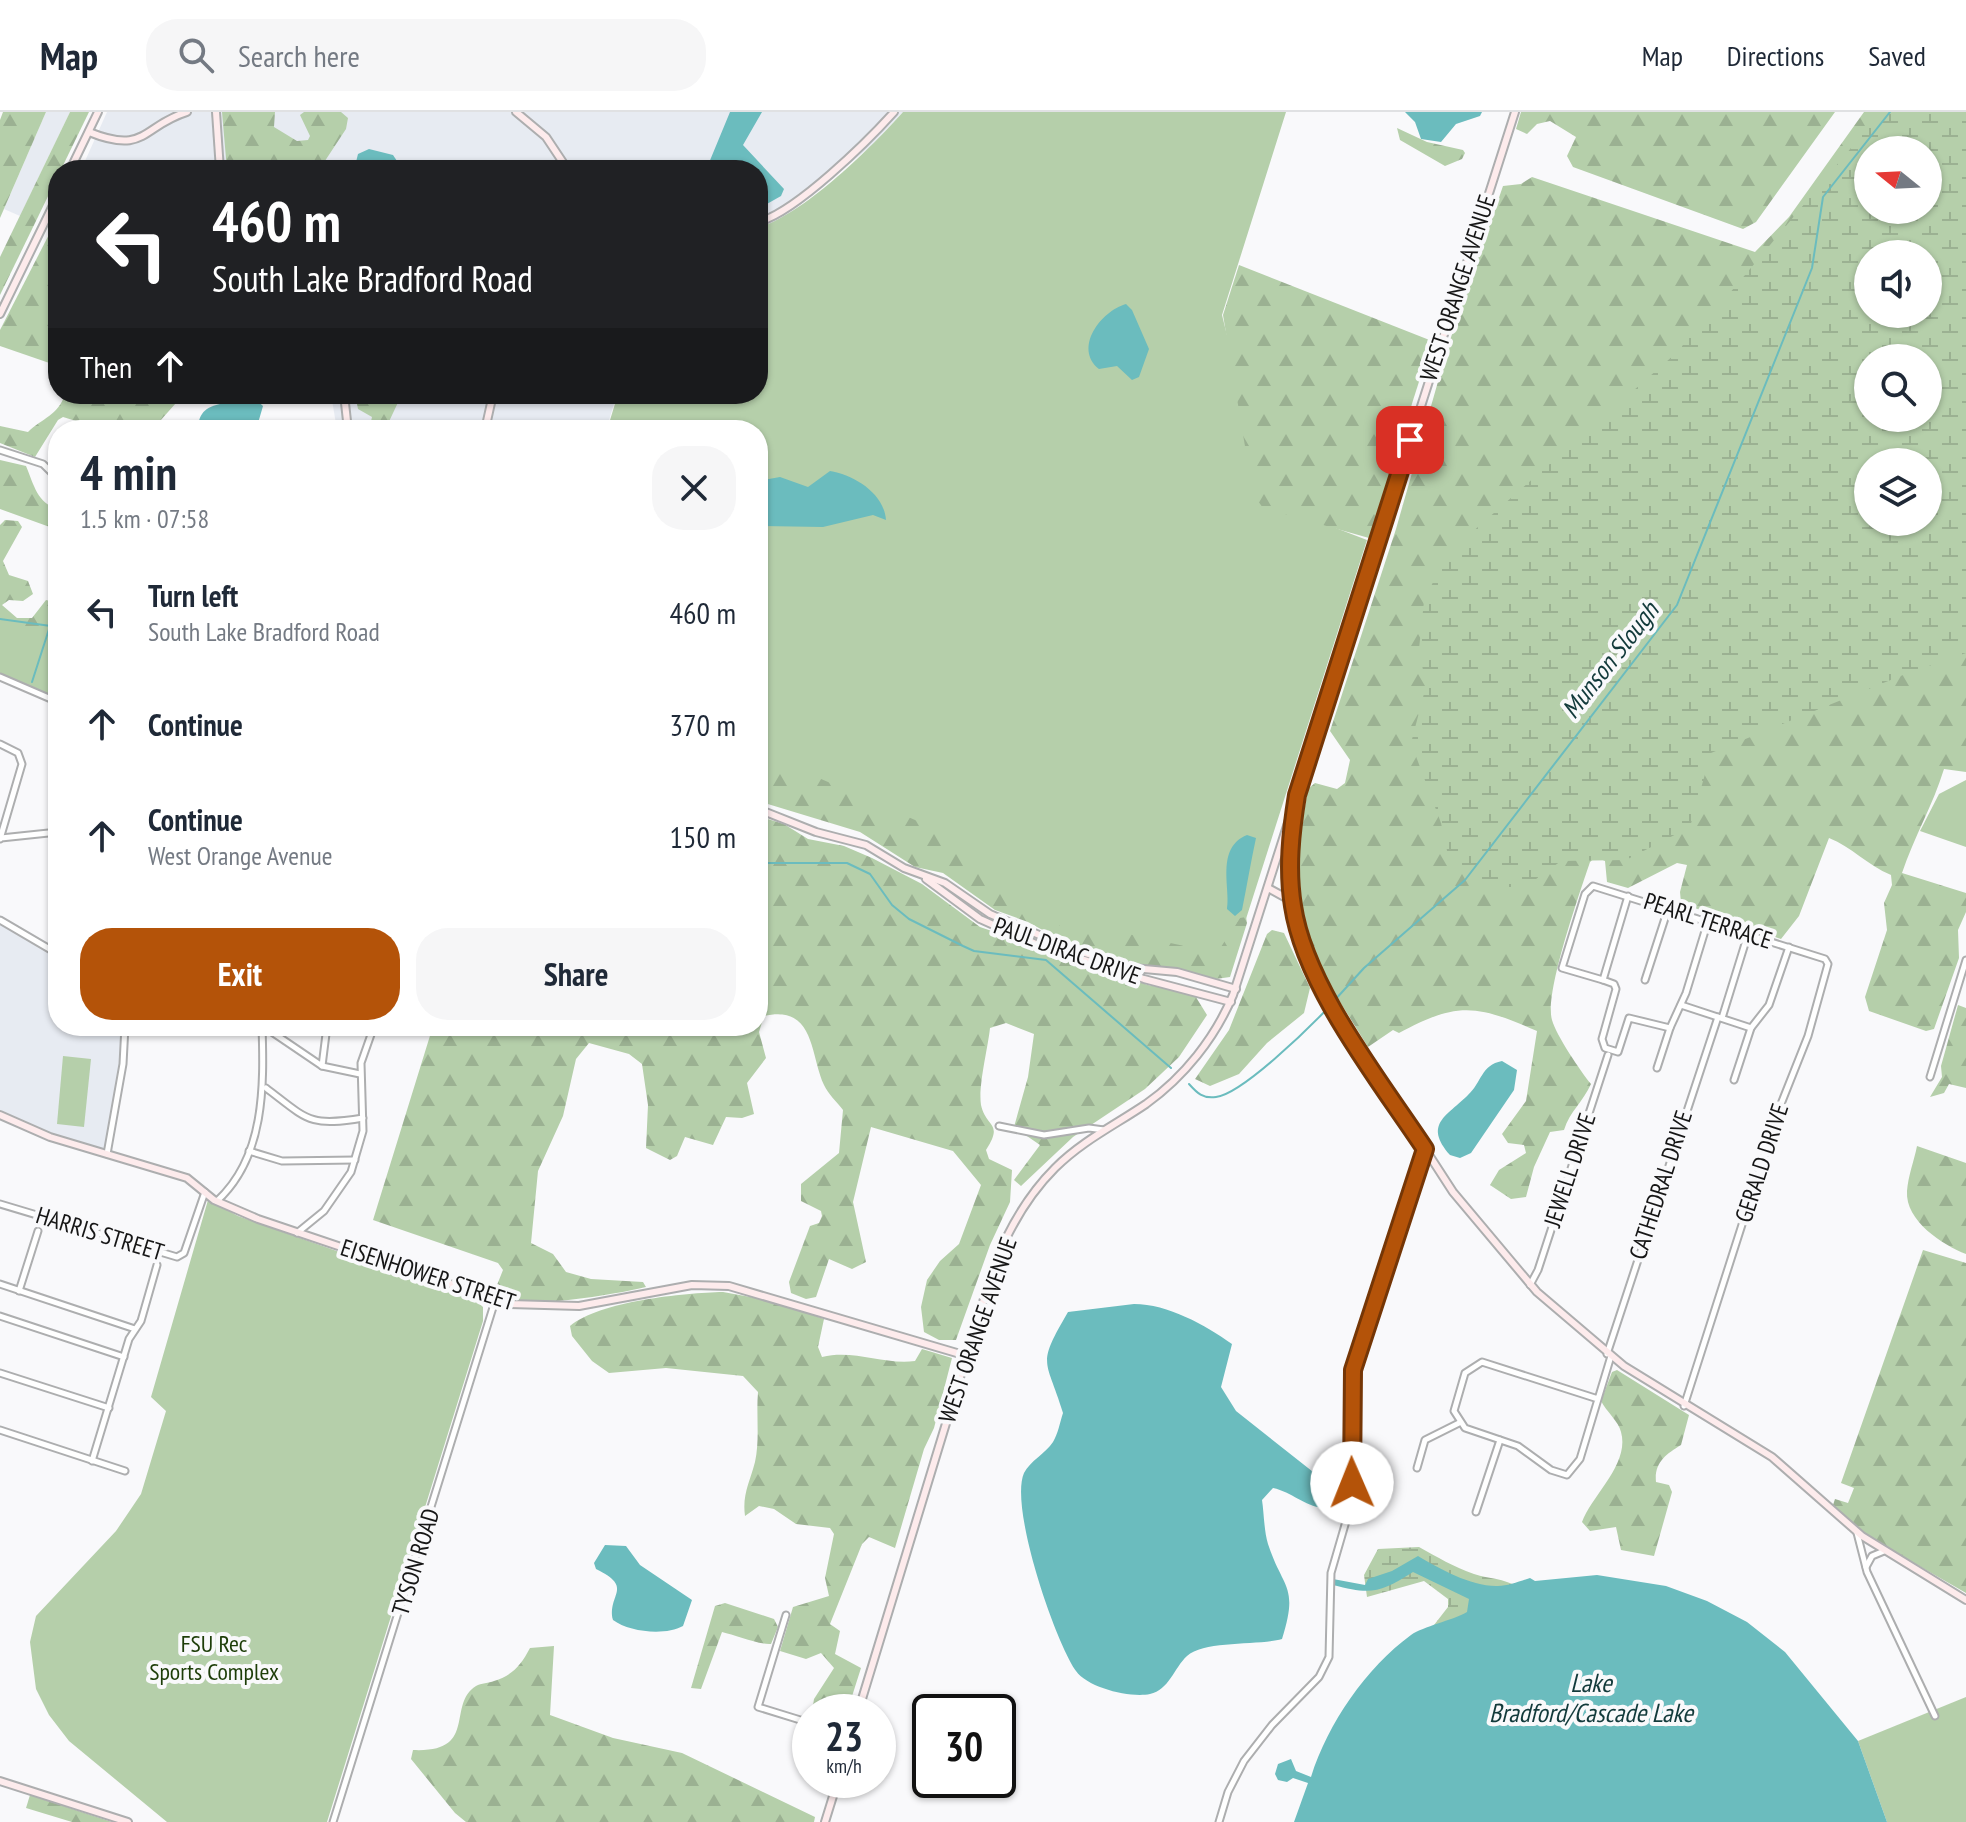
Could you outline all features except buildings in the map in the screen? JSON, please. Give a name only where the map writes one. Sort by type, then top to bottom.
[{"type":"main road","points":[[75,160],[98,112]]},
{"type":"main road","points":[[89,132],[109,140],[132,141],[187,112]]},
{"type":"main road","points":[[216,112],[219,160]]},
{"type":"main road","points":[[516,112],[546,137],[561,160]]},
{"type":"main road","points":[[768,217],[786,208],[866,141],[894,112]]},
{"type":"main road","name":"WEST ORANGE AVENUE","points":[[864,1694],[994,1266],[1017,1218],[1056,1167],[1176,1079],[1206,1043],[1231,1002],[1515,112]]},
{"type":"main road","points":[[0,314],[48,216]]},
{"type":"main road","points":[[1297,795],[1290,854],[1293,907],[1306,953],[1326,996],[1464,1207],[1530,1285],[1609,1355],[1684,1406],[1772,1457],[1857,1532],[1966,1600]]},
{"type":"main road","name":"PAUL DIRAC DRIVE","points":[[768,813],[816,832],[860,843],[916,873],[980,919],[1015,935],[1144,979],[1231,1002]]},
{"type":"main road","name":"PAUL DIRAC DRIVE","points":[[916,873],[945,883],[990,914],[1082,952],[1133,968],[1177,972],[1236,989]]},
{"type":"main road","points":[[1268,888],[1286,895],[1293,907]]},
{"type":"main road","name":"EISENHOWER STREET","points":[[0,1115],[50,1137],[187,1178],[217,1201],[297,1233],[495,1301],[562,1308],[611,1302],[692,1285],[729,1286],[967,1356]]},
{"type":"main road","points":[[0,1781],[128,1822]]},
{"type":"main road","points":[[825,1822],[832,1798]]},
{"type":"street","points":[[0,450],[43,464],[48,469]]},
{"type":"street","points":[[0,677],[48,698]]},
{"type":"street","points":[[0,744],[16,751],[22,760],[0,838],[48,833]]},
{"type":"street","points":[[0,812],[8,814]]},
{"type":"street","name":"PEARL TERRACE","points":[[1603,980],[1562,968],[1588,889],[1597,886],[1789,947]]},
{"type":"street","points":[[1628,896],[1603,980],[1614,984],[1616,989],[1603,1045],[1618,1052],[1629,1018],[1670,1028]]},
{"type":"street","points":[[1645,980],[1668,909]]},
{"type":"street","points":[[0,920],[48,948]]},
{"type":"street","points":[[1657,1068],[1708,921]]},
{"type":"street","name":"CATHEDRAL DRIVE","points":[[1500,1440],[1526,1450],[1557,1474],[1567,1475],[1580,1459],[1609,1355],[1748,934]]},
{"type":"street","points":[[1734,1080],[1751,1028],[1769,1005],[1789,947]]},
{"type":"street","name":"GERALD DRIVE","points":[[1684,1406],[1779,1109],[1805,1044],[1827,973],[1825,959],[1789,947]]},
{"type":"street","points":[[1930,1077],[1966,960]]},
{"type":"street","points":[[1681,1005],[1751,1028]]},
{"type":"street","points":[[107,1154],[123,1064],[124,1036]]},
{"type":"street","points":[[217,1201],[231,1188],[249,1151],[265,1088],[262,1036]]},
{"type":"street","points":[[277,1036],[322,1066],[360,1074]]},
{"type":"street","points":[[322,1066],[326,1036]]},
{"type":"street","points":[[297,1233],[324,1211],[344,1184],[355,1160],[363,1118],[360,1074],[371,1036]]},
{"type":"street","name":"JEWELL DRIVE","points":[[1530,1285],[1538,1270],[1608,1055]]},
{"type":"street","points":[[265,1088],[311,1121],[332,1123],[363,1118]]},
{"type":"street","points":[[999,1126],[1044,1135],[1089,1128],[1105,1130]]},
{"type":"street","points":[[1219,1822],[1228,1792],[1244,1761],[1272,1725],[1319,1677],[1329,1657],[1331,1573],[1351,1504],[1353,1370],[1425,1149]]},
{"type":"street","points":[[249,1151],[282,1161],[355,1160]]},
{"type":"street","name":"HARRIS STREET","points":[[0,1204],[177,1257],[184,1253],[205,1192]]},
{"type":"street","points":[[19,1291],[38,1231]]},
{"type":"street","points":[[92,1461],[157,1265]]},
{"type":"street","points":[[0,1284],[135,1329]]},
{"type":"street","name":"TYSON ROAD","points":[[333,1822],[495,1301]]},
{"type":"street","points":[[0,1316],[124,1357]]},
{"type":"street","points":[[1476,1512],[1500,1440],[1460,1424],[1454,1411],[1465,1373],[1478,1363],[1488,1363],[1598,1399]]},
{"type":"street","points":[[0,1373],[109,1408]]},
{"type":"street","points":[[1417,1468],[1425,1440],[1460,1424]]},
{"type":"street","points":[[0,1430],[125,1471]]},
{"type":"street","points":[[1857,1532],[1866,1568],[1935,1716]]},
{"type":"street","points":[[1866,1568],[1872,1556],[1884,1551]]},
{"type":"street","points":[[786,1615],[758,1707],[792,1717]]},
{"type":"shaded area","points":[[46,112],[70,112],[20,216],[4,209]]},
{"type":"shaded area","points":[[107,112],[903,112],[870,147],[783,219],[768,224],[768,160],[85,160]]},
{"type":"shaded area","points":[[333,404],[614,404],[609,420],[335,420]]},
{"type":"shaded area","points":[[0,923],[48,951],[48,1036],[122,1036],[122,1060],[104,1150],[44,1132],[0,1112]]},
{"type":"green space","points":[[3,112],[46,112],[0,218],[0,120]]},
{"type":"green space","points":[[70,112],[89,112],[66,160],[48,160],[48,196],[0,295],[0,257]]},
{"type":"green space","points":[[222,112],[275,112],[274,127],[297,141],[308,140],[310,136],[300,115],[304,112],[341,112],[348,118],[346,129],[326,160],[226,160]]},
{"type":"green space","points":[[903,112],[1286,112],[1222,315],[1268,502],[1367,540],[1230,969],[1081,940],[1000,902],[911,838],[768,784],[768,420],[610,420],[615,404],[768,404],[768,224],[816,194],[873,144]]},
{"type":"green space","points":[[1521,112],[1835,112],[1756,222],[1743,229],[1573,167],[1567,156],[1576,137],[1550,121],[1537,124],[1527,134],[1516,129]]},
{"type":"green space","points":[[1864,112],[1966,112],[1966,772],[1944,769],[1902,873],[1966,893],[1966,912],[1958,930],[1959,958],[1934,1029],[1926,1031],[1869,1011],[1865,997],[1887,930],[1884,903],[1892,885],[1891,875],[1829,838],[1799,916],[1781,939],[1681,903],[1680,892],[1687,865],[1677,863],[1628,888],[1607,882],[1605,861],[1596,857],[1590,862],[1571,918],[1551,1007],[1558,1035],[1591,1084],[1564,1130],[1550,1132],[1534,1167],[1526,1197],[1511,1199],[1490,1185],[1499,1170],[1526,1153],[1524,1145],[1508,1143],[1502,1134],[1526,1101],[1537,1031],[1483,1012],[1453,1011],[1399,1033],[1393,1030],[1368,1047],[1325,976],[1302,918],[1297,871],[1308,789],[1315,783],[1337,789],[1345,783],[1350,760],[1330,731],[1396,529],[1449,343],[1503,186],[1521,184],[1532,177],[1755,252],[1789,217]]},
{"type":"green space","points":[[1881,112],[1966,112],[1966,653],[1903,675],[1711,753],[1690,827],[1626,860],[1561,861],[1525,887],[1493,887],[1449,860],[1441,823],[1411,743],[1426,686],[1419,649],[1424,601],[1446,555],[1674,355],[1854,144],[1854,224],[1942,224],[1942,136],[1861,136]]},
{"type":"green space","points":[[1397,128],[1427,142],[1465,153],[1462,159],[1445,166],[1400,140]]},
{"type":"green space","points":[[48,236],[48,363],[0,346],[0,330]]},
{"type":"green space","points":[[1239,265],[1432,341],[1369,538],[1263,508],[1253,494],[1223,315]]},
{"type":"green space","points":[[60,404],[175,404],[161,420],[73,420],[63,417],[48,420],[48,436],[35,457],[0,443],[0,426],[28,432]]},
{"type":"green space","points":[[357,404],[397,404],[390,420],[371,420],[372,417],[358,409]]},
{"type":"green space","points":[[0,460],[26,466],[34,486],[48,504],[48,526],[0,509]]},
{"type":"green space","points":[[5,520],[18,521],[22,527],[3,561],[9,575],[28,581],[33,594],[23,601],[9,600],[2,605],[17,618],[32,618],[48,600],[48,636],[0,629],[0,525]]},
{"type":"green space","points":[[0,620],[48,628],[48,695],[0,674]]},
{"type":"green space","points":[[768,762],[812,775],[954,837],[986,864],[1004,900],[1071,931],[1099,934],[1119,932],[1217,953],[1240,918],[1246,917],[1247,923],[1230,977],[1216,979],[1135,963],[1057,938],[1028,922],[995,910],[943,873],[915,867],[860,832],[768,804]]},
{"type":"green space","points":[[1966,780],[1966,847],[1920,831],[1939,794]]},
{"type":"green space","points":[[768,819],[784,824],[808,839],[844,846],[872,858],[922,884],[980,927],[1148,985],[1194,994],[1207,1015],[1179,1057],[1145,1089],[1073,1137],[1021,1186],[1014,1180],[1040,1145],[1014,1127],[1028,1077],[1034,1034],[1006,1023],[990,1028],[980,1097],[983,1112],[994,1130],[986,1150],[989,1159],[1012,1170],[1010,1202],[990,1245],[956,1340],[939,1340],[924,1332],[921,1307],[927,1280],[940,1261],[959,1244],[981,1185],[953,1151],[871,1127],[853,1202],[866,1262],[852,1269],[829,1259],[816,1297],[806,1299],[791,1293],[789,1282],[810,1226],[819,1223],[822,1216],[821,1211],[801,1201],[801,1184],[839,1153],[843,1110],[824,1085],[802,1025],[781,1014],[768,1016]]},
{"type":"green space","points":[[1272,930],[1284,933],[1310,988],[1304,1013],[1267,1043],[1239,1074],[1210,1086],[1195,1079],[1229,1030],[1267,934]]},
{"type":"green space","points":[[1958,1005],[1966,1008],[1966,1088],[1949,1084],[1944,1093],[1930,1097],[1942,1077],[1941,1066]]},
{"type":"green space","points":[[430,1036],[760,1036],[766,1058],[747,1083],[754,1114],[742,1118],[726,1117],[713,1145],[685,1137],[677,1156],[670,1160],[646,1148],[648,1105],[642,1064],[629,1054],[589,1043],[576,1059],[563,1116],[538,1171],[531,1243],[553,1254],[566,1272],[591,1279],[643,1282],[646,1287],[542,1302],[504,1297],[495,1290],[503,1270],[498,1263],[373,1220]]},
{"type":"green space","points":[[63,1056],[91,1059],[84,1127],[57,1124]]},
{"type":"green space","points":[[1917,1146],[1966,1163],[1966,1254],[1937,1238],[1912,1212],[1907,1191]]},
{"type":"green space","name":"FSU Rec Sports Complex","points":[[208,1200],[238,1216],[475,1300],[483,1307],[483,1321],[327,1822],[167,1822],[69,1741],[49,1715],[36,1689],[30,1642],[36,1616],[116,1531],[141,1494],[166,1411],[151,1397]]},
{"type":"green space","points":[[1923,1250],[1966,1263],[1966,1593],[1862,1533],[1832,1508],[1835,1499],[1848,1503],[1854,1488],[1841,1483]]},
{"type":"green space","points":[[723,1292],[772,1301],[824,1319],[818,1347],[822,1357],[846,1355],[903,1362],[915,1361],[922,1349],[952,1358],[934,1428],[924,1449],[895,1548],[869,1537],[862,1544],[830,1624],[840,1631],[835,1654],[861,1668],[853,1694],[817,1694],[834,1668],[821,1653],[806,1659],[780,1651],[793,1607],[829,1596],[825,1578],[834,1534],[830,1528],[796,1524],[774,1509],[759,1506],[745,1516],[758,1436],[758,1392],[743,1376],[666,1368],[609,1373],[592,1361],[572,1336],[570,1326],[601,1310],[687,1294]]},
{"type":"green space","points":[[1617,1370],[1689,1415],[1681,1445],[1666,1456],[1657,1469],[1656,1482],[1669,1485],[1672,1492],[1654,1556],[1621,1550],[1616,1527],[1590,1531],[1582,1522],[1620,1456],[1620,1428],[1601,1401],[1612,1372]]},
{"type":"green space","points":[[1419,1547],[1467,1571],[1518,1587],[1439,1629],[1434,1625],[1448,1607],[1448,1599],[1424,1581],[1367,1597],[1364,1575],[1378,1549]]},
{"type":"green space","points":[[725,1603],[774,1619],[778,1627],[771,1644],[722,1632],[701,1689],[691,1688],[715,1606]]},
{"type":"green space","points":[[554,1646],[550,1715],[613,1738],[682,1753],[815,1817],[814,1822],[466,1822],[411,1759],[413,1750],[433,1749],[446,1744],[454,1736],[467,1694],[476,1686],[501,1679],[511,1672],[530,1648]]},
{"type":"green space","points":[[1966,1697],[1966,1822],[1887,1822],[1858,1741]]},
{"type":"green space","points":[[30,1795],[112,1822],[72,1822],[26,1808]]},
{"type":"water","points":[[730,112],[762,112],[743,145],[757,160],[710,160]]},
{"type":"water","points":[[1405,112],[1482,112],[1480,116],[1456,124],[1441,142],[1421,139],[1415,122]]},
{"type":"water","points":[[369,149],[393,155],[396,160],[356,160],[358,154]]},
{"type":"water","points":[[768,172],[784,189],[781,196],[768,203]]},
{"type":"water","points":[[1126,304],[1132,310],[1149,349],[1139,377],[1132,380],[1117,366],[1099,369],[1089,351],[1093,331],[1100,322]]},
{"type":"water","points":[[214,406],[263,406],[259,420],[200,420],[202,414]]},
{"type":"water","points":[[830,471],[849,477],[874,494],[886,520],[873,515],[823,527],[768,526],[768,479],[780,477],[808,487]]},
{"type":"water","points":[[1247,835],[1256,838],[1242,910],[1235,916],[1227,909],[1226,869],[1231,849]]},
{"type":"water","points":[[1502,1061],[1517,1070],[1514,1090],[1471,1153],[1460,1158],[1450,1155],[1438,1136],[1441,1121],[1473,1090],[1490,1066]]},
{"type":"water","points":[[1134,1304],[1173,1312],[1232,1344],[1221,1387],[1236,1411],[1322,1479],[1330,1497],[1323,1508],[1273,1488],[1262,1500],[1268,1544],[1289,1597],[1282,1639],[1219,1645],[1195,1651],[1182,1661],[1162,1688],[1142,1695],[1099,1687],[1076,1671],[1057,1632],[1036,1574],[1028,1543],[1021,1490],[1024,1473],[1053,1442],[1058,1432],[1063,1413],[1047,1362],[1051,1343],[1068,1312]]},
{"type":"water","points":[[605,1545],[626,1546],[640,1565],[692,1600],[683,1626],[667,1631],[647,1631],[613,1620],[617,1587],[614,1581],[596,1569],[594,1563]]},
{"type":"water","name":"Lake Bradford/Cascade Lake","points":[[1418,1556],[1456,1576],[1488,1586],[1530,1578],[1535,1581],[1597,1575],[1666,1586],[1707,1601],[1747,1622],[1785,1652],[1858,1741],[1887,1822],[1294,1822],[1308,1783],[1293,1778],[1287,1782],[1278,1780],[1275,1774],[1278,1764],[1291,1759],[1296,1771],[1311,1777],[1327,1737],[1350,1698],[1394,1648],[1416,1632],[1467,1612],[1469,1599],[1413,1572],[1375,1590],[1333,1585],[1333,1579],[1365,1585],[1368,1579],[1392,1571]]},
{"type":"waterway","name":"Munson Slough","points":[[1333,1002],[1364,968],[1465,880],[1677,605],[1812,268],[1823,197],[1890,112]]},
{"type":"waterway","name":"Munson Slough","points":[[0,619],[48,626]]},
{"type":"waterway","points":[[32,682],[48,632]]},
{"type":"waterway","name":"Munson Slough","points":[[768,863],[847,863],[870,874],[892,905],[909,919],[963,946],[974,951],[1046,960],[1171,1068]]},
{"type":"waterway","name":"Munson Slough","points":[[1189,1084],[1207,1097],[1228,1093],[1275,1059],[1329,1007]]},
{"type":"route","points":[[1352,1483],[1350,1405],[1353,1370],[1425,1149],[1316,976],[1301,939],[1293,907],[1290,854],[1297,795],[1410,440]]}]
